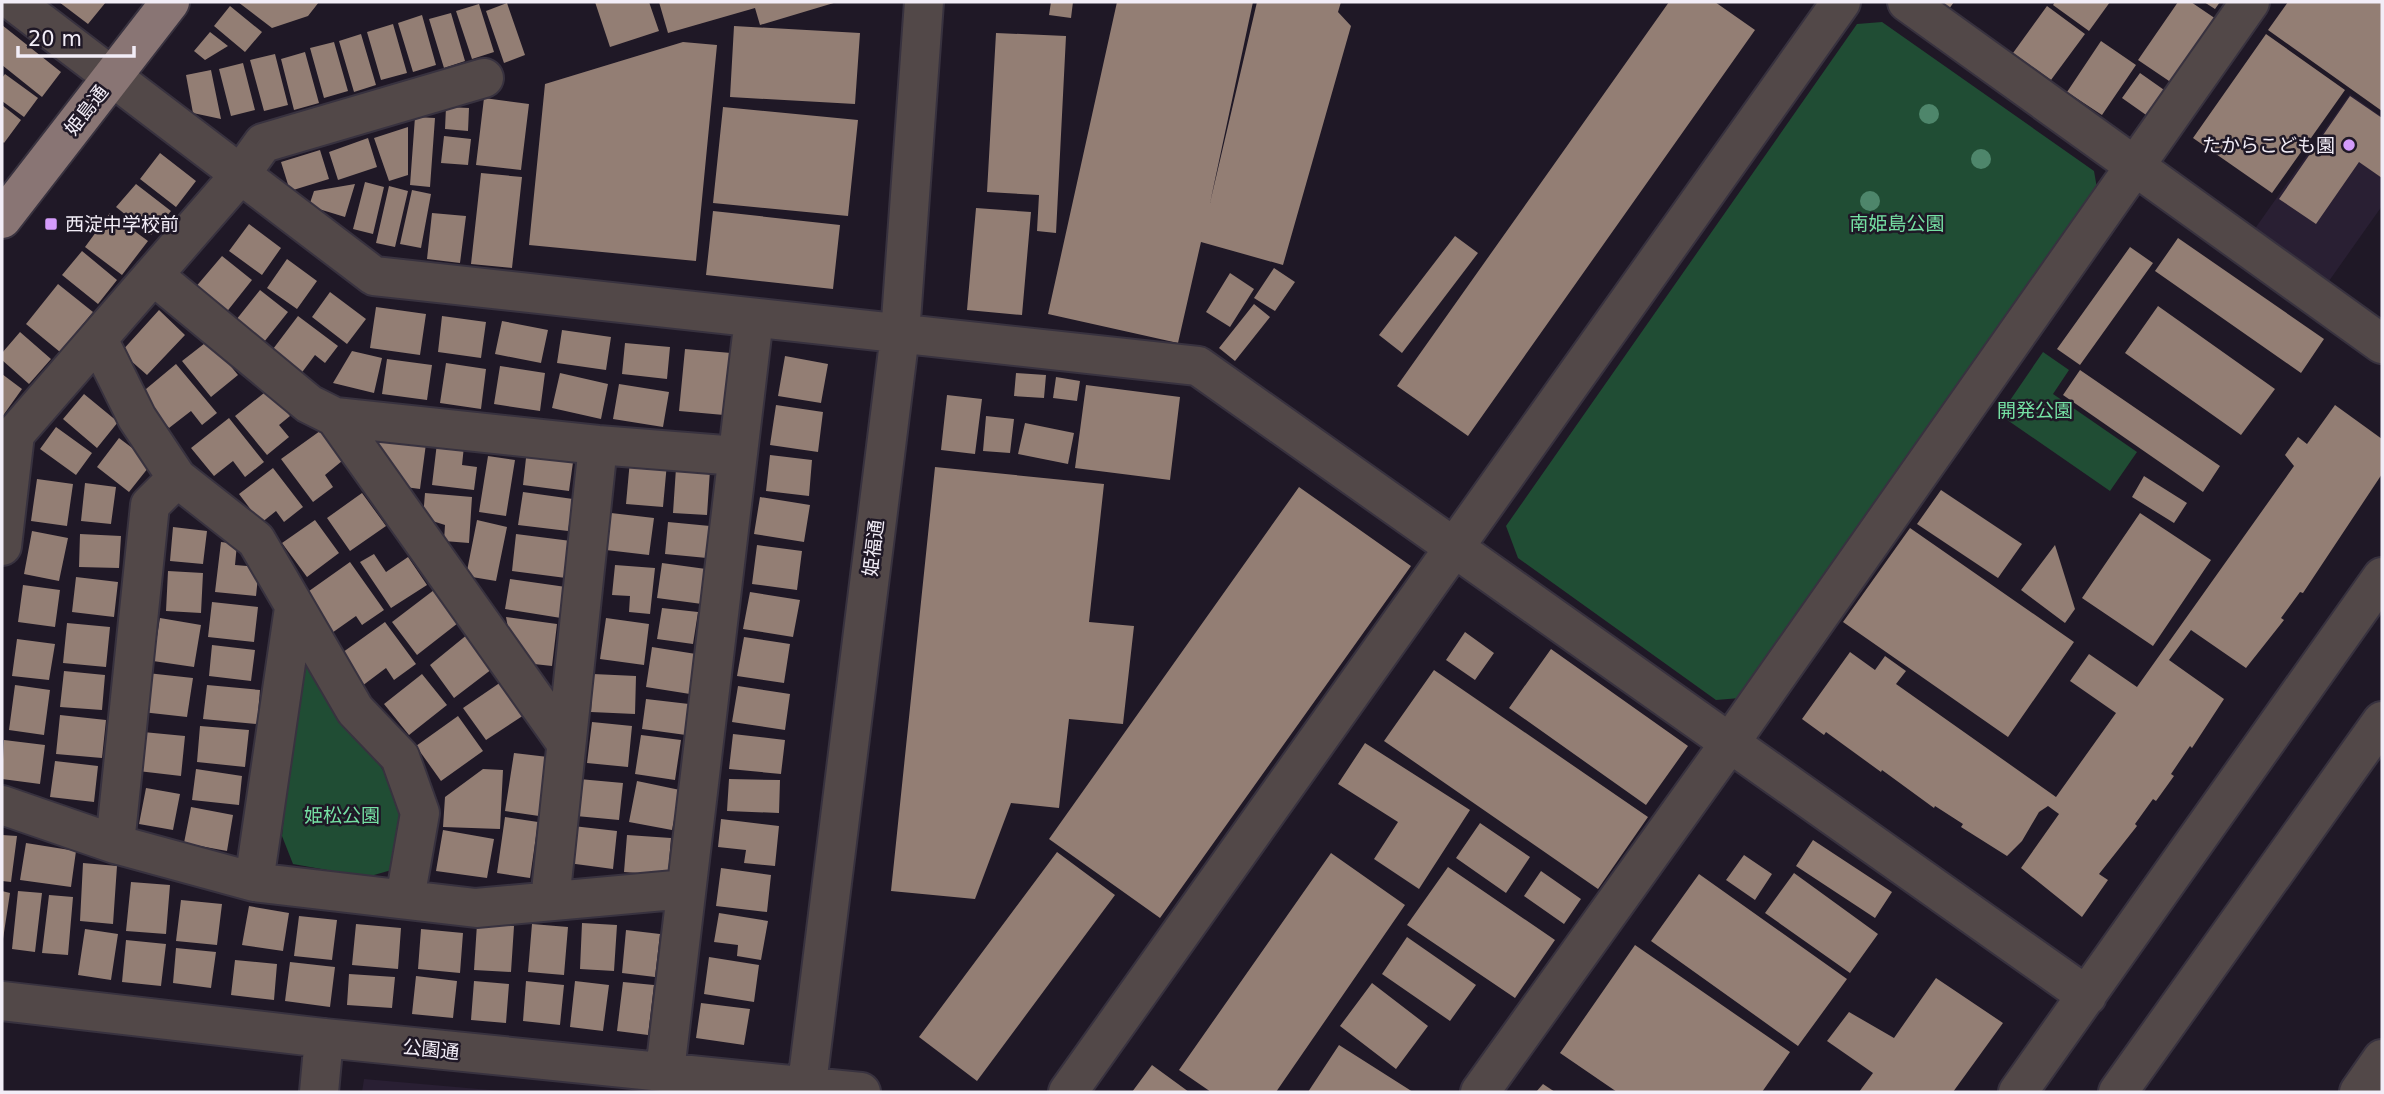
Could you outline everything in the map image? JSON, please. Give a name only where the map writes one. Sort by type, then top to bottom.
[{"type":"main road","name":"姫島通","points":[[2,219],[170,2]]},
{"type":"street","points":[[14,2],[374,276],[1198,366],[2087,996]]},
{"type":"street","name":"姫福通","points":[[806,1089],[900,334],[924,2]]},
{"type":"street","points":[[1068,1092],[1840,2]]},
{"type":"street","points":[[1907,2],[2136,164],[2382,344]]},
{"type":"street","points":[[1479,1092],[1729,744],[2250,2]]},
{"type":"street","points":[[2,546],[15,434],[240,175],[263,143],[484,78]]},
{"type":"street","points":[[153,275],[309,404],[335,416],[598,445],[737,456]]},
{"type":"street","points":[[665,1072],[754,318]]},
{"type":"street","points":[[98,339],[137,418],[177,478],[256,540],[355,710],[400,757],[420,813],[405,899]]},
{"type":"street","points":[[335,416],[566,743]]},
{"type":"street","points":[[550,901],[598,445]]},
{"type":"street","points":[[115,844],[150,505],[177,478]]},
{"type":"street","points":[[2018,1092],[2382,577]]},
{"type":"street","points":[[254,881],[294,608]]},
{"type":"street","points":[[2121,1084],[2382,721]]},
{"type":"street","points":[[2,805],[115,844],[254,881],[476,908],[686,889]]},
{"type":"street","name":"公園通","points":[[2,1001],[324,1038],[806,1089],[861,1092]]},
{"type":"street","points":[[319,1092],[324,1038]]},
{"type":"street","points":[[2358,1092],[2382,1059]]},
{"type":"shaded area","points":[[2350,94],[2382,117],[2382,206],[2329,281],[2254,230]]},
{"type":"shaded area","points":[[364,1079],[512,1092],[362,1092]]},
{"type":"green space","name":"南姫島公園","points":[[1882,22],[2094,171],[2098,194],[1740,698],[1716,700],[1518,558],[1506,526],[1857,24]]},
{"type":"green space","name":"開発公園","points":[[2043,352],[2069,370],[2053,394],[2137,452],[2110,491],[2000,415]]},
{"type":"green space","name":"姫松公園","points":[[299,659],[314,659],[397,793],[401,818],[395,869],[367,877],[293,864],[282,836]]},
{"type":"building","points":[[59,2],[106,2],[88,24]]},
{"type":"building","points":[[238,2],[319,2],[308,16],[272,28]]},
{"type":"building","points":[[595,2],[649,2],[659,31],[610,47]]},
{"type":"building","points":[[659,2],[837,2],[760,25],[755,8],[668,33]]},
{"type":"building","points":[[1051,2],[1073,2],[1071,18],[1049,15]]},
{"type":"building","points":[[1117,2],[1253,2],[1210,203],[1257,2],[1341,2],[1338,12],[1351,26],[1283,265],[1201,242],[1178,343],[1048,314]]},
{"type":"building","points":[[1669,2],[1715,2],[1755,30],[1468,436],[1397,386]]},
{"type":"building","points":[[1931,2],[1954,2],[1946,13]]},
{"type":"building","points":[[2055,2],[2110,2],[2089,31],[2053,5]]},
{"type":"building","points":[[2178,2],[2191,2],[2216,19],[2172,83],[2138,60]]},
{"type":"building","points":[[2204,2],[2220,2],[2215,9]]},
{"type":"building","points":[[2288,2],[2382,2],[2382,111],[2268,30]]},
{"type":"building","points":[[507,3],[525,55],[504,63],[486,11]]},
{"type":"building","points":[[479,4],[494,52],[472,59],[456,11]]},
{"type":"building","points":[[230,6],[262,32],[245,52],[214,26]]},
{"type":"building","points":[[2047,6],[2085,34],[2051,80],[2013,53]]},
{"type":"building","points":[[451,13],[465,61],[444,68],[429,19]]},
{"type":"building","points":[[422,15],[436,65],[413,72],[398,23]]},
{"type":"building","points":[[393,24],[407,73],[381,80],[367,32]]},
{"type":"building","points":[[2,25],[61,72],[42,97],[2,65]]},
{"type":"building","points":[[734,26],[860,33],[855,104],[730,97]]},
{"type":"building","points":[[210,32],[228,46],[205,60],[194,51]]},
{"type":"building","points":[[996,33],[1066,36],[1056,233],[1037,231],[1039,195],[987,192]]},
{"type":"building","points":[[361,34],[376,85],[354,92],[339,41]]},
{"type":"building","points":[[2266,34],[2345,90],[2272,193],[2193,138]]},
{"type":"building","points":[[2101,41],[2136,65],[2102,115],[2067,92]]},
{"type":"building","points":[[334,42],[348,91],[324,98],[310,48]]},
{"type":"building","points":[[683,42],[717,45],[696,261],[529,245],[545,84]]},
{"type":"building","points":[[305,52],[319,103],[294,110],[281,59]]},
{"type":"building","points":[[275,54],[288,105],[264,111],[250,60]]},
{"type":"building","points":[[243,63],[255,110],[231,116],[219,69]]},
{"type":"building","points":[[211,70],[221,119],[193,113],[186,75]]},
{"type":"building","points":[[2140,73],[2167,92],[2149,117],[2122,98]]},
{"type":"building","points":[[5,74],[38,98],[24,117],[2,101],[2,78]]},
{"type":"building","points":[[2350,96],[2382,118],[2382,178],[2359,162],[2316,224],[2279,199]]},
{"type":"building","points":[[484,98],[529,104],[521,170],[476,165]]},
{"type":"building","points":[[2,105],[21,120],[4,143],[2,141]]},
{"type":"building","points":[[446,107],[469,108],[468,131],[445,129]]},
{"type":"building","points":[[723,107],[858,120],[848,216],[713,203]]},
{"type":"building","points":[[415,117],[435,118],[430,187],[410,185]]},
{"type":"building","points":[[408,127],[408,175],[389,181],[374,138]]},
{"type":"building","points":[[444,136],[471,139],[468,165],[441,163]]},
{"type":"building","points":[[368,138],[377,167],[338,180],[329,152]]},
{"type":"building","points":[[320,150],[329,179],[290,191],[281,162]]},
{"type":"building","points":[[160,153],[196,181],[176,207],[140,179]]},
{"type":"building","points":[[481,173],[522,177],[512,268],[471,264]]},
{"type":"building","points":[[365,182],[384,187],[373,234],[353,229]]},
{"type":"building","points":[[136,184],[171,211],[151,235],[116,207]]},
{"type":"building","points":[[355,184],[345,217],[309,206],[314,191]]},
{"type":"building","points":[[389,186],[408,191],[395,247],[376,243]]},
{"type":"building","points":[[412,190],[431,194],[421,248],[400,244]]},
{"type":"building","points":[[976,208],[1031,212],[1022,315],[967,310]]},
{"type":"building","points":[[713,211],[840,225],[833,289],[706,275]]},
{"type":"building","points":[[110,213],[148,241],[122,275],[85,247]]},
{"type":"building","points":[[432,213],[466,216],[460,263],[427,259]]},
{"type":"building","points":[[249,224],[281,248],[262,275],[229,251]]},
{"type":"building","points":[[1455,236],[1478,253],[1402,353],[1379,335]]},
{"type":"building","points":[[2178,238],[2324,339],[2301,373],[2155,271]]},
{"type":"building","points":[[2130,247],[2153,263],[2080,365],[2057,349]]},
{"type":"building","points":[[82,251],[117,280],[98,304],[62,275]]},
{"type":"building","points":[[222,256],[252,280],[225,314],[194,289]]},
{"type":"building","points":[[287,259],[317,281],[297,309],[267,288]]},
{"type":"building","points":[[1274,268],[1295,282],[1275,311],[1254,298]]},
{"type":"building","points":[[1230,273],[1254,289],[1230,327],[1206,312]]},
{"type":"building","points":[[58,284],[93,312],[60,352],[26,324]]},
{"type":"building","points":[[260,290],[288,312],[264,342],[236,320]]},
{"type":"building","points":[[330,292],[366,319],[347,344],[312,317]]},
{"type":"building","points":[[1254,304],[1270,317],[1235,361],[1219,348]]},
{"type":"building","points":[[2158,306],[2275,389],[2241,435],[2125,353]]},
{"type":"building","points":[[376,307],[426,314],[420,355],[370,348]]},
{"type":"building","points":[[159,310],[185,335],[147,375],[121,352]]},
{"type":"building","points":[[298,316],[338,346],[325,363],[315,355],[300,375],[270,353]]},
{"type":"building","points":[[442,316],[486,322],[481,358],[438,352]]},
{"type":"building","points":[[502,321],[548,330],[541,363],[495,354]]},
{"type":"building","points":[[562,330],[611,337],[606,370],[557,363]]},
{"type":"building","points":[[20,332],[51,359],[29,384],[2,360],[2,353]]},
{"type":"building","points":[[209,340],[238,375],[211,397],[182,361]]},
{"type":"building","points":[[625,343],[670,347],[667,379],[622,374]]},
{"type":"building","points":[[685,349],[731,353],[724,415],[679,411]]},
{"type":"building","points":[[352,351],[382,358],[374,393],[333,383]]},
{"type":"building","points":[[785,356],[828,364],[821,403],[778,396]]},
{"type":"building","points":[[387,359],[432,365],[427,400],[382,394]]},
{"type":"building","points":[[446,363],[486,369],[481,409],[440,403]]},
{"type":"building","points":[[176,364],[217,413],[202,425],[191,411],[169,428],[140,394]]},
{"type":"building","points":[[500,366],[545,373],[540,411],[494,404]]},
{"type":"building","points":[[2080,370],[2220,466],[2203,492],[2063,395]]},
{"type":"building","points":[[560,373],[608,384],[601,419],[552,408]]},
{"type":"building","points":[[1016,373],[1046,375],[1044,398],[1014,396]]},
{"type":"building","points":[[2,374],[22,389],[2,417]]},
{"type":"building","points":[[1056,377],[1080,381],[1077,401],[1053,398]]},
{"type":"building","points":[[619,384],[669,392],[663,427],[613,419]]},
{"type":"building","points":[[1086,385],[1180,397],[1170,480],[1075,468]]},
{"type":"building","points":[[269,389],[290,416],[279,425],[289,437],[267,455],[235,416]]},
{"type":"building","points":[[84,394],[118,422],[97,448],[63,419]]},
{"type":"building","points":[[947,395],[982,399],[975,454],[941,450]]},
{"type":"building","points":[[776,405],[823,412],[818,452],[770,445]]},
{"type":"building","points":[[2335,405],[2382,439],[2382,474],[2303,593],[2300,592],[2281,618],[2284,620],[2246,668],[2191,630],[2169,660],[2224,699],[2192,748],[2190,746],[2171,774],[2174,776],[2156,801],[2153,799],[2135,824],[2137,826],[2099,874],[2108,880],[2082,917],[2021,868],[2059,814],[2048,806],[2039,812],[2022,841],[2007,856],[1826,732],[1824,735],[1802,719],[1850,652],[1875,670],[1885,656],[1906,671],[1896,684],[2056,797],[2116,713],[2070,681],[2089,654],[2137,687],[2294,466],[2285,455],[2298,437],[2307,444]]},
{"type":"building","points":[[986,416],[1014,419],[1010,453],[983,451]]},
{"type":"building","points":[[229,418],[264,462],[245,477],[233,461],[214,476],[191,448]]},
{"type":"building","points":[[1025,423],[1074,433],[1068,464],[1018,454]]},
{"type":"building","points":[[56,427],[92,453],[76,475],[40,449]]},
{"type":"building","points":[[377,430],[427,436],[420,489],[405,487],[373,452]]},
{"type":"building","points":[[320,431],[342,461],[325,475],[333,487],[313,502],[281,459]]},
{"type":"building","points":[[119,438],[152,463],[129,492],[97,467]]},
{"type":"building","points":[[437,443],[464,446],[462,465],[477,467],[474,490],[432,485]]},
{"type":"building","points":[[527,449],[574,455],[569,491],[523,485]]},
{"type":"building","points":[[770,455],[812,460],[809,496],[766,491]]},
{"type":"building","points":[[488,456],[515,460],[506,516],[479,512]]},
{"type":"building","points":[[630,460],[667,463],[663,507],[626,504]]},
{"type":"building","points":[[935,467],[1104,484],[1089,622],[1134,626],[1123,724],[1069,719],[1059,808],[1011,803],[975,899],[891,891]]},
{"type":"building","points":[[273,468],[303,507],[284,522],[276,511],[261,523],[239,494]]},
{"type":"building","points":[[676,468],[710,470],[707,515],[673,513]]},
{"type":"building","points":[[2144,476],[2187,503],[2174,523],[2132,497]]},
{"type":"building","points":[[37,479],[73,484],[67,526],[31,521]]},
{"type":"building","points":[[85,483],[116,487],[111,524],[81,521]]},
{"type":"building","points":[[1299,487],[1411,566],[1160,918],[1049,839]]},
{"type":"building","points":[[1941,490],[2022,544],[1998,578],[1917,524]]},
{"type":"building","points":[[523,492],[573,499],[568,531],[518,525]]},
{"type":"building","points":[[362,493],[386,526],[350,551],[327,518]]},
{"type":"building","points":[[425,493],[472,497],[469,543],[444,541],[445,525],[423,518]]},
{"type":"building","points":[[760,497],[810,505],[804,542],[754,534]]},
{"type":"building","points":[[611,513],[654,518],[649,555],[606,550]]},
{"type":"building","points":[[2140,513],[2211,560],[2153,646],[2082,598]]},
{"type":"building","points":[[315,520],[339,553],[307,577],[282,543]]},
{"type":"building","points":[[477,520],[507,527],[496,581],[466,576]]},
{"type":"building","points":[[668,522],[710,526],[707,558],[665,554]]},
{"type":"building","points":[[173,527],[207,531],[203,564],[170,561]]},
{"type":"building","points":[[1910,528],[2074,642],[2008,737],[1843,622]]},
{"type":"building","points":[[32,531],[68,538],[59,581],[24,574]]},
{"type":"building","points":[[80,534],[121,536],[119,568],[79,567]]},
{"type":"building","points":[[516,534],[571,541],[566,578],[512,571]]},
{"type":"building","points":[[221,542],[237,544],[235,565],[259,567],[256,596],[215,592]]},
{"type":"building","points":[[757,545],[802,551],[797,590],[752,584]]},
{"type":"building","points":[[2055,545],[2075,609],[2065,623],[2021,590]]},
{"type":"building","points":[[374,554],[386,572],[408,557],[427,585],[391,608],[360,562]]},
{"type":"building","points":[[350,562],[384,610],[362,625],[356,616],[329,635],[302,596]]},
{"type":"building","points":[[662,563],[706,569],[702,604],[657,598]]},
{"type":"building","points":[[615,565],[655,568],[650,614],[629,612],[630,596],[612,595]]},
{"type":"building","points":[[168,571],[203,573],[201,613],[166,611]]},
{"type":"building","points":[[76,577],[118,582],[114,617],[72,612]]},
{"type":"building","points":[[510,579],[566,587],[561,618],[505,609]]},
{"type":"building","points":[[23,585],[60,590],[55,627],[18,622]]},
{"type":"building","points":[[434,590],[458,623],[417,655],[392,622]]},
{"type":"building","points":[[750,592],[800,600],[793,637],[743,629]]},
{"type":"building","points":[[212,602],[258,607],[254,642],[208,637]]},
{"type":"building","points":[[662,608],[698,612],[693,644],[657,639]]},
{"type":"building","points":[[506,617],[557,624],[552,666],[534,664],[509,633]]},
{"type":"building","points":[[160,618],[201,625],[194,667],[153,661]]},
{"type":"building","points":[[606,618],[649,624],[644,665],[600,659]]},
{"type":"building","points":[[385,622],[416,664],[394,680],[386,668],[362,686],[339,655]]},
{"type":"building","points":[[67,623],[110,627],[106,667],[63,663]]},
{"type":"building","points":[[1465,632],[1494,653],[1475,680],[1446,660]]},
{"type":"building","points":[[468,634],[492,669],[454,698],[430,665]]},
{"type":"building","points":[[744,637],[790,644],[784,683],[737,676]]},
{"type":"building","points":[[17,639],[55,644],[49,680],[12,676]]},
{"type":"building","points":[[212,645],[255,650],[251,681],[209,676]]},
{"type":"building","points":[[652,647],[696,654],[690,694],[646,687]]},
{"type":"building","points":[[1551,649],[1688,746],[1646,805],[1509,708]]},
{"type":"building","points":[[1434,670],[1648,817],[1598,889],[1384,741]]},
{"type":"building","points":[[64,671],[105,675],[102,710],[60,707]]},
{"type":"building","points":[[147,673],[193,678],[187,717],[142,712]]},
{"type":"building","points":[[422,674],[447,705],[409,735],[384,704]]},
{"type":"building","points":[[593,674],[636,676],[635,714],[591,712]]},
{"type":"building","points":[[501,682],[524,715],[486,740],[463,708]]},
{"type":"building","points":[[15,685],[50,690],[44,735],[9,730]]},
{"type":"building","points":[[207,685],[260,690],[257,724],[203,719]]},
{"type":"building","points":[[738,686],[790,694],[785,730],[732,722]]},
{"type":"building","points":[[646,699],[689,704],[686,735],[642,729]]},
{"type":"building","points":[[60,715],[106,720],[102,758],[56,754]]},
{"type":"building","points":[[458,716],[483,751],[441,781],[416,746]]},
{"type":"building","points":[[592,722],[632,726],[628,767],[587,763]]},
{"type":"building","points":[[200,726],[249,730],[245,767],[197,762]]},
{"type":"building","points":[[143,732],[185,736],[181,776],[138,771]]},
{"type":"building","points":[[733,734],[785,740],[781,774],[729,769]]},
{"type":"building","points":[[641,735],[681,740],[675,780],[635,774]]},
{"type":"building","points":[[4,740],[45,745],[40,784],[2,779]]},
{"type":"building","points":[[1365,743],[1470,810],[1419,889],[1374,859],[1398,822],[1338,784]]},
{"type":"building","points":[[514,753],[548,757],[539,816],[505,811]]},
{"type":"building","points":[[55,761],[98,766],[94,802],[50,797]]},
{"type":"building","points":[[196,769],[242,776],[239,805],[192,800]]},
{"type":"building","points":[[483,769],[503,770],[500,829],[443,827],[445,797]]},
{"type":"building","points":[[579,779],[623,783],[619,820],[576,816]]},
{"type":"building","points":[[729,779],[780,780],[779,813],[727,811]]},
{"type":"building","points":[[637,781],[680,790],[672,830],[629,822]]},
{"type":"building","points":[[146,788],[180,794],[173,830],[139,824]]},
{"type":"building","points":[[191,807],[233,815],[227,851],[184,843]]},
{"type":"building","points":[[505,817],[538,822],[530,878],[497,873]]},
{"type":"building","points":[[721,819],[779,826],[775,866],[744,863],[746,850],[718,847]]},
{"type":"building","points":[[1480,823],[1530,857],[1506,893],[1456,858]]},
{"type":"building","points":[[573,826],[617,831],[613,869],[568,863]]},
{"type":"building","points":[[443,830],[494,839],[487,878],[436,871]]},
{"type":"building","points":[[2,835],[17,836],[11,882],[2,881]]},
{"type":"building","points":[[627,835],[671,838],[668,875],[624,872]]},
{"type":"building","points":[[1813,840],[1892,892],[1875,918],[1796,866]]},
{"type":"building","points":[[26,843],[76,851],[71,887],[20,880]]},
{"type":"building","points":[[1057,852],[1115,895],[977,1081],[919,1037]]},
{"type":"building","points":[[1331,853],[1405,905],[1276,1092],[1211,1092],[1179,1070]]},
{"type":"building","points":[[1744,855],[1772,874],[1755,900],[1726,880]]},
{"type":"building","points":[[83,863],[117,866],[113,924],[80,921]]},
{"type":"building","points":[[1448,867],[1555,940],[1515,998],[1407,925]]},
{"type":"building","points":[[721,868],[771,875],[767,912],[716,906]]},
{"type":"building","points":[[1541,871],[1581,899],[1564,924],[1524,896]]},
{"type":"building","points":[[1794,873],[1878,934],[1850,973],[1765,913]]},
{"type":"building","points":[[1699,874],[1847,979],[1798,1046],[1651,941]]},
{"type":"building","points":[[131,882],[170,885],[166,934],[126,931]]},
{"type":"building","points":[[2,891],[10,893],[3,939],[2,939]]},
{"type":"building","points":[[18,891],[42,893],[35,952],[12,949]]},
{"type":"building","points":[[49,895],[73,897],[68,955],[42,953]]},
{"type":"building","points":[[181,900],[222,904],[217,945],[176,941]]},
{"type":"building","points":[[249,906],[289,913],[283,951],[242,945]]},
{"type":"building","points":[[719,913],[768,921],[761,960],[737,956],[738,945],[714,942]]},
{"type":"building","points":[[299,916],[337,920],[332,960],[294,956]]},
{"type":"building","points":[[582,923],[617,925],[614,971],[580,969]]},
{"type":"building","points":[[356,924],[401,928],[398,969],[352,965]]},
{"type":"building","points":[[477,924],[514,926],[511,972],[474,970]]},
{"type":"building","points":[[532,924],[568,927],[564,975],[528,972]]},
{"type":"building","points":[[85,929],[118,934],[111,980],[78,975]]},
{"type":"building","points":[[421,929],[463,933],[460,973],[418,969]]},
{"type":"building","points":[[626,930],[660,934],[655,977],[622,973]]},
{"type":"building","points":[[1407,937],[1476,985],[1450,1021],[1382,974]]},
{"type":"building","points":[[126,940],[166,944],[161,986],[122,982]]},
{"type":"building","points":[[1635,945],[1790,1052],[1762,1092],[1617,1092],[1560,1053]]},
{"type":"building","points":[[176,948],[216,952],[211,988],[173,983]]},
{"type":"building","points":[[709,957],[759,965],[754,1002],[704,994]]},
{"type":"building","points":[[235,960],[277,964],[274,1000],[231,995]]},
{"type":"building","points":[[290,962],[335,967],[330,1007],[285,1001]]},
{"type":"building","points":[[349,974],[395,977],[392,1008],[347,1005]]},
{"type":"building","points":[[416,976],[457,981],[453,1018],[412,1014]]},
{"type":"building","points":[[1936,978],[2003,1023],[1953,1092],[1859,1092],[1873,1073],[1827,1041],[1849,1012],[1894,1038]]},
{"type":"building","points":[[474,981],[509,984],[506,1023],[471,1020]]},
{"type":"building","points":[[526,981],[564,985],[560,1025],[523,1021]]},
{"type":"building","points":[[575,981],[609,985],[603,1031],[570,1027]]},
{"type":"building","points":[[623,982],[654,985],[648,1035],[617,1031]]},
{"type":"building","points":[[1372,983],[1428,1026],[1396,1069],[1340,1026]]},
{"type":"building","points":[[701,1003],[750,1009],[744,1045],[696,1038]]},
{"type":"building","points":[[1339,1045],[1413,1092],[1308,1092]]},
{"type":"building","points":[[1152,1065],[1189,1092],[1132,1092]]},
{"type":"building","points":[[1543,1084],[1555,1092],[1536,1092]]},
{"type":"place","name":"たからこども園","points":[[2349,145]]},
{"type":"place","name":"西淀中学校前","points":[[51,224]]}]
